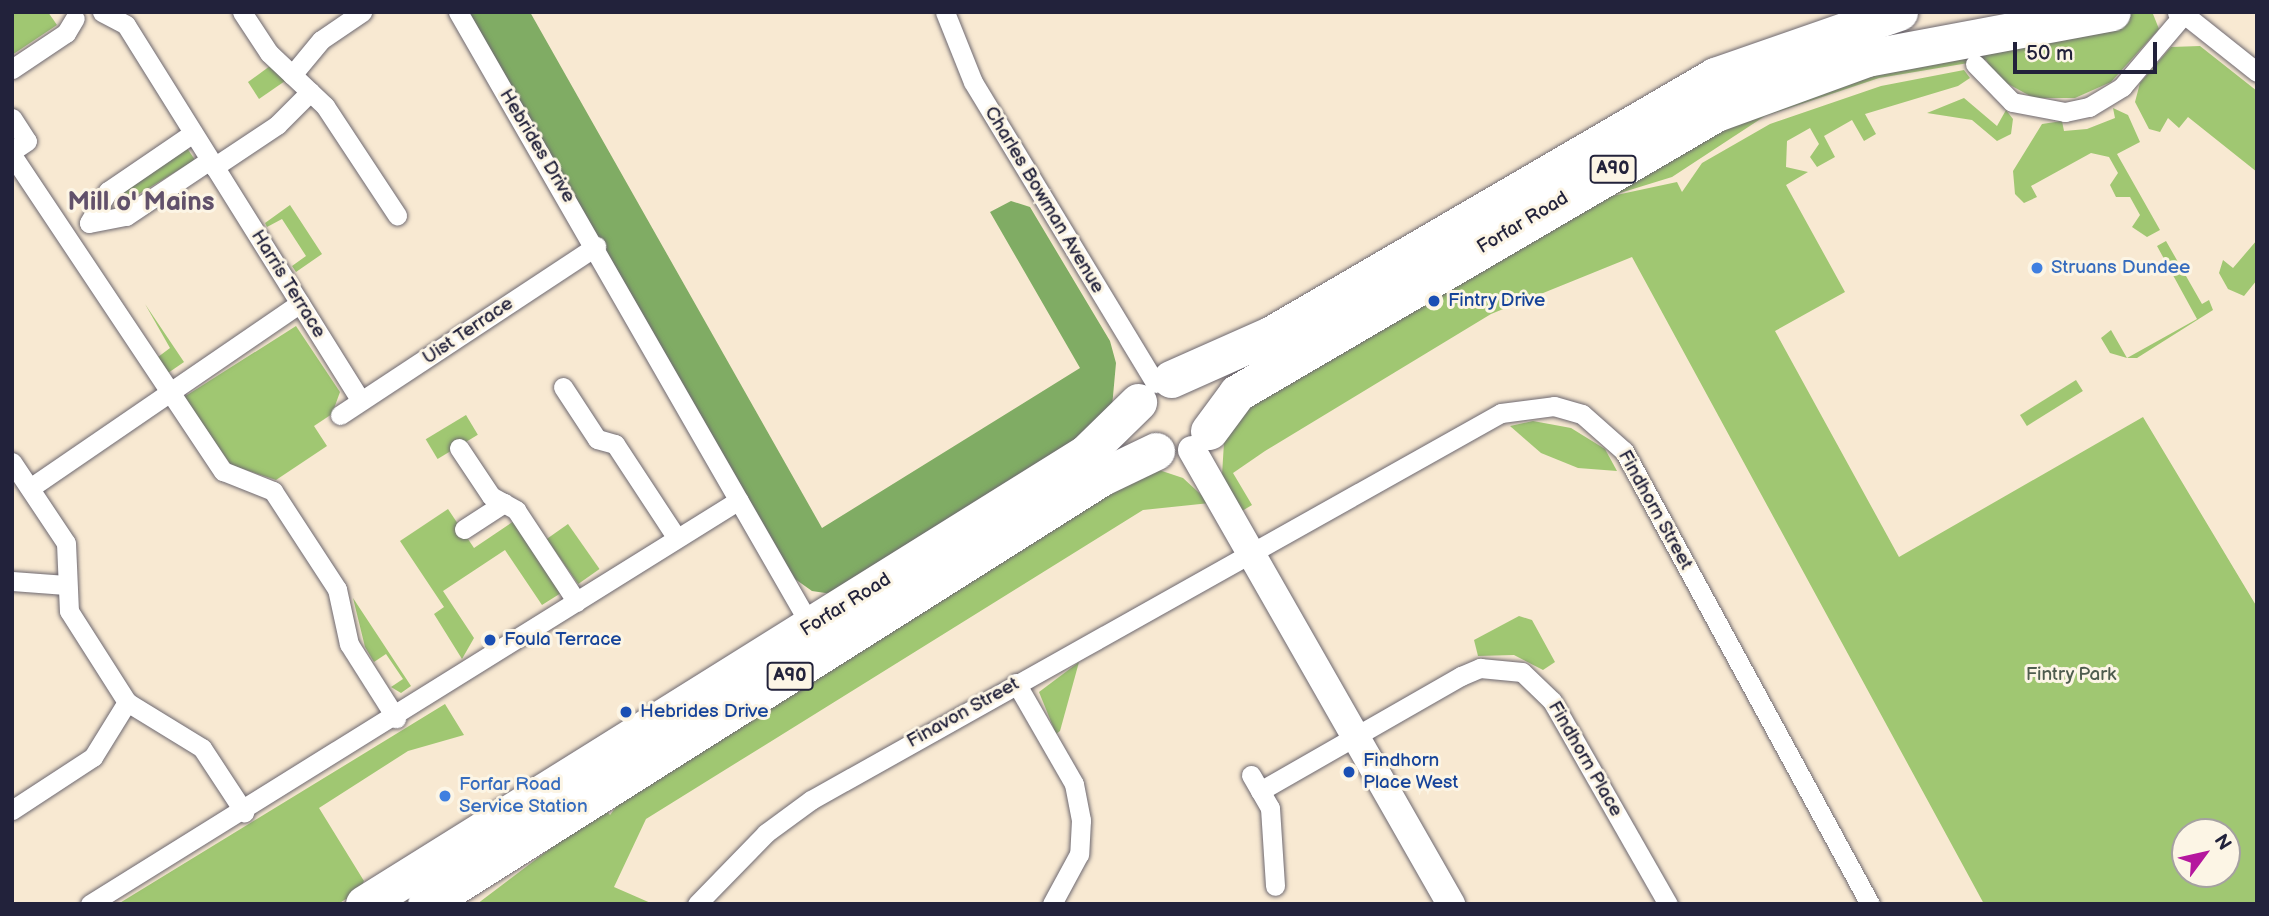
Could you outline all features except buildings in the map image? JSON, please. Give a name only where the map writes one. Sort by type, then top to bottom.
[{"type":"highway","name":"Forfar Road","points":[[364,904],[811,628],[1086,453],[1155,388],[1199,372],[1272,334],[1715,76],[1899,12]]},
{"type":"highway","name":"A90","points":[[2059,17],[2112,12]]},
{"type":"highway","name":"Forfar Road","points":[[1201,440],[1237,393],[1716,113],[1867,58],[2059,17]]},
{"type":"highway","points":[[1156,451],[1136,427],[1155,388],[1192,384],[1207,399],[1201,440]]},
{"type":"highway","name":"A90","points":[[1156,451],[1201,440]]},
{"type":"highway","name":"Forfar Road","points":[[426,904],[1102,477],[1156,451]]},
{"type":"street","name":"Harris Terrace","points":[[70,15],[102,12],[126,26],[361,401]]},
{"type":"street","points":[[243,12],[292,75],[310,92],[397,215]]},
{"type":"street","points":[[292,75],[321,40],[362,12]]},
{"type":"street","name":"Hebrides Drive","points":[[458,12],[596,246],[811,628]]},
{"type":"street","name":"Charles Bowman Avenue","points":[[945,12],[973,82],[1155,388]]},
{"type":"street","points":[[1975,64],[2012,102],[2065,113],[2089,107],[2122,87],[2184,13],[2257,72]]},
{"type":"street","points":[[12,69],[66,33],[70,15]]},
{"type":"street","points":[[67,238],[89,223],[126,216],[276,125],[310,92]]},
{"type":"street","points":[[12,118],[27,141],[14,161],[223,471],[273,491],[337,589],[349,644],[396,718]]},
{"type":"street","points":[[89,223],[108,191],[193,134]]},
{"type":"street","name":"Uist Terrace","points":[[340,415],[596,246]]},
{"type":"street","points":[[30,488],[300,303]]},
{"type":"street","points":[[563,387],[597,439],[615,444],[676,537]]},
{"type":"street","name":"Findhorn Street","points":[[1251,550],[1502,413],[1554,406],[1582,414],[1624,451],[1870,904]]},
{"type":"street","points":[[1201,440],[1251,550],[1451,904]]},
{"type":"street","points":[[459,447],[491,496],[516,510],[577,602]]},
{"type":"street","points":[[12,462],[66,543],[66,585],[76,624],[127,702],[202,748],[244,812]]},
{"type":"street","points":[[90,904],[396,718],[676,537],[739,500]]},
{"type":"street","points":[[464,529],[504,503]]},
{"type":"street","name":"Finavon Street","points":[[697,904],[766,833],[811,800],[1251,550]]},
{"type":"street","points":[[16,576],[66,585]]},
{"type":"street","name":"Findhorn Place","points":[[1356,736],[1480,668],[1522,672],[1552,701],[1668,904]]},
{"type":"street","points":[[1016,683],[1074,784],[1081,820],[1079,854],[1052,904]]},
{"type":"street","points":[[12,810],[93,757],[127,702]]},
{"type":"street","points":[[1275,886],[1270,808],[1255,783],[1356,736]]},
{"type":"green space","points":[[12,12],[48,12],[57,25],[12,55]]},
{"type":"green space","points":[[469,12],[530,12],[822,528],[1080,368],[990,212],[1011,201],[1030,207],[1110,341],[1116,363],[1112,407],[1102,422],[832,594],[812,591],[795,579]]},
{"type":"green space","name":"Fintry Park","points":[[2130,12],[2153,14],[2159,29],[2111,82],[2075,98],[2034,98],[1997,78],[1986,60],[1879,78],[1765,116],[1672,177],[1607,197],[1677,182],[1682,192],[1702,163],[1770,124],[1881,86],[1964,70],[1970,78],[1958,86],[1865,114],[1876,134],[1864,141],[1852,120],[1824,136],[1835,157],[1817,167],[1810,157],[1819,144],[1810,128],[1787,141],[1786,167],[1808,172],[1786,185],[1845,292],[1775,331],[1899,557],[2143,417],[2257,607],[2257,904],[1984,904],[1632,257],[1491,314],[1265,451],[1233,473],[1252,505],[1242,511],[1222,475],[1225,426],[1270,383],[1763,105],[1985,45],[2090,35]]},
{"type":"green space","points":[[2200,46],[2257,91],[2257,172],[2188,117],[2179,128],[2168,118],[2160,132],[2149,129],[2135,102],[2140,83],[2171,47]]},
{"type":"green space","points":[[270,66],[285,81],[259,99],[248,82]]},
{"type":"green space","points":[[1964,98],[1997,126],[2006,110],[2013,119],[2011,134],[1997,141],[1972,120],[1927,113]]},
{"type":"green space","points":[[2113,108],[2128,115],[2140,142],[2117,154],[2160,230],[2147,237],[2132,227],[2140,215],[2130,197],[2116,197],[2110,185],[2118,173],[2109,157],[2091,153],[2031,186],[2037,197],[2024,203],[2015,194],[2013,171],[2042,124],[2062,121],[2064,131],[2087,129],[2115,118]]},
{"type":"green space","points":[[187,148],[195,160],[116,208],[114,197]]},
{"type":"green space","points":[[290,205],[322,254],[296,272],[292,266],[306,256],[282,219],[267,227],[265,223]]},
{"type":"green space","points":[[2257,240],[2257,280],[2244,296],[2228,289],[2219,273],[2223,260],[2233,268]]},
{"type":"green space","points":[[2166,241],[2202,304],[2209,300],[2213,310],[2137,358],[2127,358],[2197,319],[2157,246]]},
{"type":"green space","points":[[145,304],[184,362],[168,373],[158,357],[170,348]]},
{"type":"green space","points":[[296,326],[340,392],[332,414],[314,426],[327,446],[276,480],[231,465],[184,397]]},
{"type":"green space","points":[[2111,330],[2127,358],[2110,353],[2101,338]]},
{"type":"green space","points":[[2076,380],[2083,391],[2027,426],[2020,415]]},
{"type":"green space","points":[[466,415],[478,435],[438,459],[426,439]]},
{"type":"green space","points":[[1533,421],[1571,428],[1605,449],[1617,471],[1578,468],[1541,453],[1510,426]]},
{"type":"green space","points":[[1156,469],[1183,478],[1210,503],[1143,510],[646,819],[614,887],[653,904],[477,904],[604,808],[610,815],[622,799],[1118,480]]},
{"type":"green space","points":[[448,509],[474,548],[514,521],[561,593],[542,605],[505,550],[443,591],[474,638],[462,659],[434,614],[444,607],[400,541]]},
{"type":"green space","points":[[568,524],[600,569],[578,584],[547,539]]},
{"type":"green space","points":[[353,598],[411,686],[401,693],[391,687],[403,679],[386,654],[374,662],[365,647]]},
{"type":"green space","points":[[1519,616],[1532,620],[1555,662],[1543,670],[1514,655],[1478,656],[1474,640]]},
{"type":"green space","points":[[1079,662],[1060,731],[1056,734],[1039,692]]},
{"type":"green space","points":[[445,704],[464,735],[408,751],[319,808],[364,881],[359,891],[338,904],[118,904]]},
{"type":"place","name":"Struans Dundee","points":[[2037,268]]},
{"type":"place","name":"Fintry Drive","points":[[1434,301]]},
{"type":"place","name":"Foula Terrace","points":[[490,640]]},
{"type":"place","name":"Hebrides Drive","points":[[626,712]]},
{"type":"place","name":"Findhorn Place West","points":[[1349,772]]},
{"type":"place","name":"Forfar Road Service Station","points":[[445,796]]},
{"type":"district","name":"Mill o' Mains","points":[[141,203]]}]
